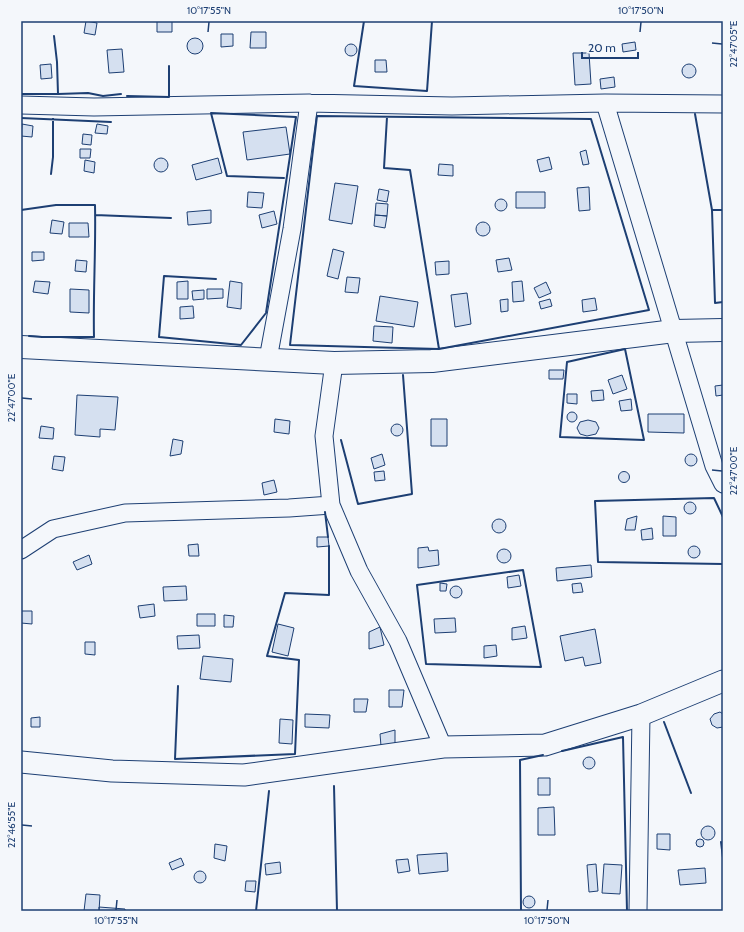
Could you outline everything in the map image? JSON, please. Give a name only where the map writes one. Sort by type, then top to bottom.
[{"type":"main road","points":[[21,347],[334,363],[432,361],[674,331],[723,330]]},
{"type":"street","points":[[268,359],[292,229],[309,103]]},
{"type":"street","points":[[21,105],[94,107],[309,103],[452,106],[605,103],[723,104]]},
{"type":"street","points":[[605,103],[714,466],[723,484]]},
{"type":"street","points":[[334,363],[324,436],[331,505],[359,571],[398,640],[443,747]]},
{"type":"street","points":[[21,550],[53,529],[125,513],[289,508],[331,505]]},
{"type":"street","points":[[21,762],[112,771],[244,775],[443,747],[545,745],[641,715],[723,681]]},
{"type":"street","points":[[638,911],[641,715]]},
{"type":"building","points":[[86,21],[97,23],[95,35],[84,33]]},
{"type":"building","points":[[157,21],[172,21],[172,32],[157,32]]},
{"type":"building","points":[[251,32],[266,32],[266,48],[250,48]]},
{"type":"building","points":[[221,34],[233,34],[233,46],[221,47]]},
{"type":"building","points":[[195,38],[201,40],[203,46],[201,52],[195,54],[189,52],[187,46],[189,40]]},
{"type":"building","points":[[635,42],[636,50],[623,52],[622,44]]},
{"type":"building","points":[[351,44],[355,46],[357,50],[355,54],[351,56],[347,54],[345,50],[347,46]]},
{"type":"building","points":[[122,49],[124,72],[109,73],[107,50]]},
{"type":"building","points":[[573,53],[589,53],[591,84],[575,85]]},
{"type":"building","points":[[375,60],[386,60],[387,72],[375,72]]},
{"type":"building","points":[[51,64],[52,78],[41,79],[40,65]]},
{"type":"building","points":[[689,64],[694,66],[696,71],[694,76],[689,78],[684,76],[682,71],[684,66]]},
{"type":"building","points":[[614,77],[615,87],[601,89],[600,79]]},
{"type":"building","points":[[22,124],[33,126],[32,137],[21,136]]},
{"type":"building","points":[[97,124],[108,126],[107,134],[95,133]]},
{"type":"building","points":[[286,127],[290,154],[247,160],[243,132]]},
{"type":"building","points":[[83,134],[92,135],[91,145],[82,144]]},
{"type":"building","points":[[80,149],[91,149],[90,158],[80,158]]},
{"type":"building","points":[[586,150],[589,164],[583,165],[580,152]]},
{"type":"building","points":[[549,157],[552,169],[540,172],[537,160]]},
{"type":"building","points":[[158,158],[164,158],[168,162],[168,168],[164,172],[158,172],[154,168],[154,162]]},
{"type":"building","points":[[218,158],[222,173],[196,180],[192,165]]},
{"type":"building","points":[[85,160],[95,162],[94,173],[84,171]]},
{"type":"building","points":[[439,164],[453,165],[453,176],[438,175]]},
{"type":"building","points":[[335,183],[358,186],[352,224],[329,220]]},
{"type":"building","points":[[589,187],[590,210],[579,211],[577,188]]},
{"type":"building","points":[[379,189],[389,191],[387,202],[377,200]]},
{"type":"building","points":[[248,192],[264,193],[262,208],[247,207]]},
{"type":"building","points":[[516,192],[545,192],[545,208],[516,208]]},
{"type":"building","points":[[499,199],[503,199],[507,205],[503,211],[499,211],[495,207],[495,203]]},
{"type":"building","points":[[376,203],[388,204],[387,216],[375,215]]},
{"type":"building","points":[[211,210],[211,223],[188,225],[187,212]]},
{"type":"building","points":[[274,211],[277,224],[262,228],[259,215]]},
{"type":"building","points":[[375,215],[387,216],[385,228],[374,226]]},
{"type":"building","points":[[52,220],[64,222],[62,234],[50,233]]},
{"type":"building","points":[[483,222],[488,224],[490,229],[488,234],[483,236],[478,234],[476,229],[478,224]]},
{"type":"building","points":[[69,223],[88,223],[89,237],[69,237]]},
{"type":"building","points":[[333,249],[344,252],[338,279],[327,276]]},
{"type":"building","points":[[32,252],[44,252],[44,260],[32,261]]},
{"type":"building","points":[[509,258],[512,270],[498,272],[496,260]]},
{"type":"building","points":[[76,260],[87,261],[86,272],[75,271]]},
{"type":"building","points":[[449,261],[449,274],[436,275],[435,262]]},
{"type":"building","points":[[347,277],[360,278],[358,293],[345,292]]},
{"type":"building","points":[[35,281],[50,282],[48,294],[33,292]]},
{"type":"building","points":[[188,281],[188,299],[177,299],[177,282]]},
{"type":"building","points":[[230,281],[242,283],[241,309],[227,307]]},
{"type":"building","points":[[522,281],[524,301],[513,302],[512,282]]},
{"type":"building","points":[[546,282],[551,293],[539,298],[534,288]]},
{"type":"building","points":[[70,289],[89,290],[89,313],[70,312]]},
{"type":"building","points":[[207,289],[223,289],[223,298],[207,299]]},
{"type":"building","points":[[204,290],[204,299],[193,300],[192,291]]},
{"type":"building","points":[[467,293],[471,324],[455,327],[451,295]]},
{"type":"building","points":[[380,296],[418,302],[414,327],[376,321]]},
{"type":"building","points":[[595,298],[597,310],[583,312],[582,300]]},
{"type":"building","points":[[508,299],[508,311],[501,312],[500,300]]},
{"type":"building","points":[[550,299],[552,306],[541,309],[539,302]]},
{"type":"building","points":[[193,306],[194,318],[180,319],[180,307]]},
{"type":"building","points":[[374,326],[393,327],[392,343],[373,341]]},
{"type":"building","points":[[549,370],[564,370],[563,379],[549,379]]},
{"type":"building","points":[[622,375],[627,389],[613,394],[608,380]]},
{"type":"building","points":[[723,385],[723,395],[716,396],[715,386]]},
{"type":"building","points":[[603,390],[604,400],[592,401],[591,391]]},
{"type":"building","points":[[567,394],[577,394],[577,404],[567,403]]},
{"type":"building","points":[[77,395],[118,397],[115,430],[100,429],[100,437],[75,435]]},
{"type":"building","points":[[631,399],[632,410],[621,411],[619,401]]},
{"type":"building","points":[[570,412],[574,412],[576,413],[576,421],[570,422],[567,419],[567,415]]},
{"type":"building","points":[[648,414],[684,414],[684,433],[648,432]]},
{"type":"building","points":[[275,419],[290,421],[289,434],[274,432]]},
{"type":"building","points":[[431,419],[447,419],[447,446],[431,446]]},
{"type":"building","points":[[588,420],[596,422],[599,428],[596,434],[587,436],[580,434],[577,428],[580,422]]},
{"type":"building","points":[[399,424],[402,425],[402,435],[395,436],[392,435],[391,428],[392,425]]},
{"type":"building","points":[[41,426],[54,428],[53,439],[39,438]]},
{"type":"building","points":[[173,439],[183,441],[181,454],[170,456]]},
{"type":"building","points":[[382,454],[385,465],[374,469],[371,458]]},
{"type":"building","points":[[691,454],[695,456],[697,460],[695,464],[691,466],[687,464],[685,460],[687,456]]},
{"type":"building","points":[[54,456],[65,457],[63,471],[52,469]]},
{"type":"building","points":[[384,471],[385,480],[375,481],[374,472]]},
{"type":"building","points":[[624,471],[628,473],[630,477],[628,481],[624,483],[620,481],[618,477],[620,473]]},
{"type":"building","points":[[274,480],[277,492],[264,495],[262,483]]},
{"type":"building","points":[[688,502],[692,502],[696,508],[692,514],[688,514],[684,510],[684,506]]},
{"type":"building","points":[[637,516],[635,530],[625,530],[627,519]]},
{"type":"building","points":[[663,516],[676,517],[676,536],[663,536]]},
{"type":"building","points":[[499,519],[504,521],[506,526],[504,531],[499,533],[494,531],[492,526],[494,521]]},
{"type":"building","points":[[652,528],[653,539],[642,540],[641,530]]},
{"type":"building","points":[[317,537],[328,537],[329,546],[317,547]]},
{"type":"building","points":[[198,544],[199,556],[189,556],[188,545]]},
{"type":"building","points":[[692,546],[696,546],[700,552],[696,558],[692,558],[688,554],[688,550]]},
{"type":"building","points":[[428,547],[429,551],[438,550],[439,565],[418,568],[418,548]]},
{"type":"building","points":[[504,549],[509,551],[511,556],[509,561],[504,563],[499,561],[497,556],[499,551]]},
{"type":"building","points":[[89,555],[92,564],[77,570],[73,562]]},
{"type":"building","points":[[591,565],[592,577],[557,581],[556,568]]},
{"type":"building","points":[[519,575],[521,586],[508,588],[507,577]]},
{"type":"building","points":[[440,583],[447,584],[446,591],[440,591]]},
{"type":"building","points":[[581,583],[583,592],[573,593],[572,584]]},
{"type":"building","points":[[186,586],[187,600],[164,601],[163,587]]},
{"type":"building","points":[[454,586],[458,586],[462,592],[458,598],[454,598],[450,594],[450,590]]},
{"type":"building","points":[[154,604],[155,616],[140,618],[138,606]]},
{"type":"building","points":[[21,611],[32,611],[32,624],[21,623]]},
{"type":"building","points":[[197,614],[215,614],[215,626],[197,626]]},
{"type":"building","points":[[224,615],[234,616],[233,627],[224,627]]},
{"type":"building","points":[[455,618],[456,632],[435,633],[434,619]]},
{"type":"building","points":[[278,624],[294,628],[288,656],[272,652]]},
{"type":"building","points":[[525,626],[527,638],[512,640],[512,628]]},
{"type":"building","points":[[380,627],[384,645],[369,649],[369,632]]},
{"type":"building","points":[[595,629],[601,663],[585,666],[583,657],[565,661],[560,636]]},
{"type":"building","points":[[199,635],[200,648],[178,649],[177,636]]},
{"type":"building","points":[[85,642],[95,642],[95,655],[85,654]]},
{"type":"building","points":[[496,645],[497,656],[484,658],[484,646]]},
{"type":"building","points":[[203,656],[233,659],[231,682],[200,679]]},
{"type":"building","points":[[389,690],[404,690],[402,707],[389,707]]},
{"type":"building","points":[[354,699],[368,699],[366,712],[354,712]]},
{"type":"building","points":[[720,712],[723,714],[723,727],[717,728],[712,725],[710,719],[714,714]]},
{"type":"building","points":[[305,714],[330,715],[329,728],[305,727]]},
{"type":"building","points":[[40,717],[40,727],[31,727],[31,718]]},
{"type":"building","points":[[280,719],[293,720],[292,744],[279,743]]},
{"type":"building","points":[[395,730],[395,744],[381,746],[380,734]]},
{"type":"building","points":[[587,757],[591,757],[595,763],[591,769],[587,769],[583,765],[583,761]]},
{"type":"building","points":[[538,778],[550,778],[550,795],[538,795]]},
{"type":"building","points":[[554,807],[555,835],[538,835],[538,808]]},
{"type":"building","points":[[705,826],[711,826],[715,830],[715,836],[711,840],[705,840],[701,836],[701,830]]},
{"type":"building","points":[[657,834],[670,834],[670,850],[657,849]]},
{"type":"building","points":[[700,839],[703,840],[703,846],[700,847],[697,846],[696,843],[697,840]]},
{"type":"building","points":[[215,844],[227,846],[225,861],[214,858]]},
{"type":"building","points":[[447,853],[448,871],[419,874],[417,855]]},
{"type":"building","points":[[181,858],[184,865],[172,870],[169,863]]},
{"type":"building","points":[[408,859],[410,871],[398,873],[396,860]]},
{"type":"building","points":[[280,862],[281,873],[266,875],[265,864]]},
{"type":"building","points":[[596,864],[598,891],[589,892],[587,865]]},
{"type":"building","points":[[604,864],[622,865],[620,894],[602,893]]},
{"type":"building","points":[[705,868],[706,883],[680,885],[678,870]]},
{"type":"building","points":[[202,871],[205,872],[205,882],[198,883],[195,882],[194,875],[195,872]]},
{"type":"building","points":[[246,881],[256,881],[255,892],[245,891]]},
{"type":"building","points":[[86,894],[100,895],[99,911],[84,911]]},
{"type":"building","points":[[529,896],[533,898],[535,902],[533,906],[529,908],[525,906],[523,902],[525,898]]},
{"type":"building","points":[[99,907],[125,909],[125,911],[99,911]]},
{"type":"wall","points":[[364,21],[354,86],[427,91],[432,21]]},
{"type":"wall","points":[[54,36],[57,62],[58,94]]},
{"type":"wall","points":[[127,96],[169,97],[169,66]]},
{"type":"wall","points":[[21,94],[88,93],[103,96],[121,94]]},
{"type":"wall","points":[[216,279],[164,276],[159,337],[241,345],[266,313],[296,117],[211,113],[227,176],[284,178]]},
{"type":"wall","points":[[695,114],[712,210]]},
{"type":"wall","points":[[317,116],[591,119],[649,310],[439,349],[290,345],[317,116]]},
{"type":"wall","points":[[387,117],[384,168],[410,170],[439,349]]},
{"type":"wall","points":[[21,118],[111,122]]},
{"type":"wall","points":[[51,174],[53,157],[53,119]]},
{"type":"wall","points":[[21,210],[56,205],[95,205],[94,337],[29,336]]},
{"type":"wall","points":[[723,210],[712,210],[715,303],[723,302]]},
{"type":"wall","points":[[95,215],[171,218]]},
{"type":"wall","points":[[625,349],[644,440],[560,437],[567,362],[625,349]]},
{"type":"wall","points":[[341,440],[358,504],[412,494],[403,375]]},
{"type":"wall","points":[[723,517],[714,498],[595,501],[598,562],[723,564]]},
{"type":"wall","points":[[325,512],[328,537]]},
{"type":"wall","points":[[178,686],[175,759],[295,754],[299,660],[267,656],[285,593],[329,595],[329,546]]},
{"type":"wall","points":[[523,570],[541,667],[426,664],[417,585],[523,570]]},
{"type":"wall","points":[[664,722],[691,793]]},
{"type":"wall","points":[[562,751],[623,737],[627,911]]},
{"type":"wall","points":[[521,911],[520,760],[543,755]]},
{"type":"wall","points":[[334,786],[337,911]]},
{"type":"wall","points":[[256,911],[269,791]]},
{"type":"wall","points":[[721,842],[723,858]]}]
